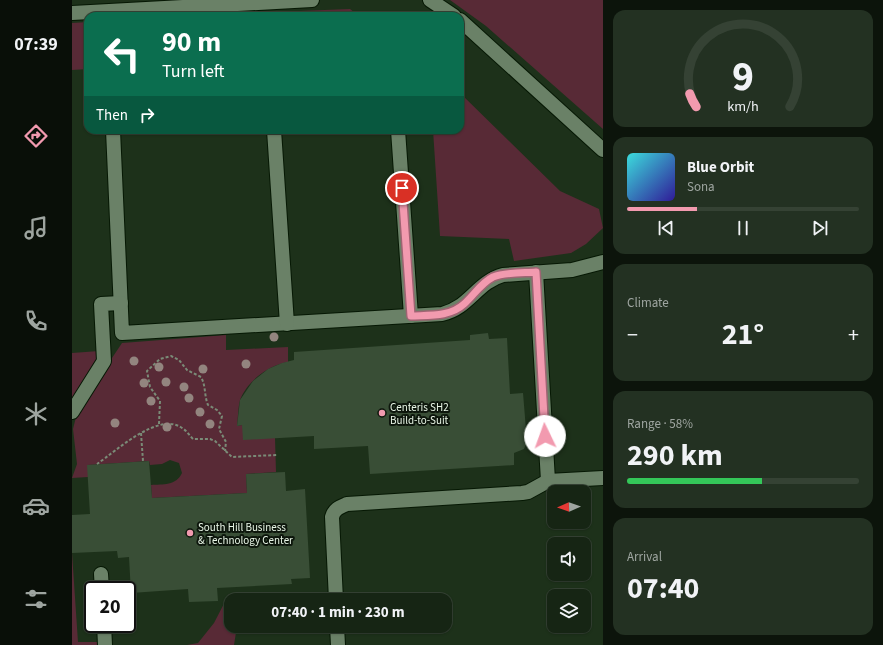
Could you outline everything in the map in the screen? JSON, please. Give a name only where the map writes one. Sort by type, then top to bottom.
[{"type":"lane","points":[[131,12],[312,0]]},
{"type":"lane","points":[[430,0],[448,12]]},
{"type":"lane","points":[[72,13],[84,13]]},
{"type":"lane","points":[[464,24],[603,150]]},
{"type":"lane","points":[[113,134],[122,333],[442,314],[458,309],[480,286],[494,277],[504,274],[572,270],[603,262]]},
{"type":"lane","points":[[274,134],[287,324]]},
{"type":"lane","points":[[398,134],[411,316]]},
{"type":"lane","points":[[536,272],[548,481]]},
{"type":"lane","points":[[72,412],[104,361],[101,304],[121,303]]},
{"type":"lane","points":[[336,593],[332,517],[333,513],[341,506],[347,504],[522,493],[528,492],[548,481],[603,478]]},
{"type":"lane","points":[[101,574],[101,581]]},
{"type":"lane","points":[[104,633],[105,645]]},
{"type":"lane","points":[[337,633],[338,645]]},
{"type":"path","points":[[159,424],[160,401],[150,387],[147,371],[160,359],[171,356],[179,360],[187,370],[201,377],[205,387],[208,405],[217,410],[222,416],[219,430],[226,442],[225,451]]},
{"type":"path","points":[[97,464],[141,433],[159,424],[182,427],[193,439],[210,439],[215,441],[232,457],[277,455]]},
{"type":"path","points":[[141,433],[143,461]]},
{"type":"shaded area","points":[[450,0],[603,0],[603,129],[486,26]]},
{"type":"shaded area","points":[[350,9],[354,12],[275,12]]},
{"type":"shaded area","points":[[84,22],[84,69],[72,70],[72,23]]},
{"type":"shaded area","points":[[464,97],[560,191],[599,209],[603,228],[586,244],[571,253],[514,261],[509,239],[440,236],[433,134],[464,134]]},
{"type":"shaded area","points":[[226,335],[226,350],[288,347],[288,362],[266,370],[253,380],[243,393],[238,410],[237,426],[242,425],[275,438],[276,472],[246,474],[247,493],[152,498],[151,485],[169,484],[176,480],[182,473],[179,463],[170,460],[162,464],[150,465],[149,461],[88,465],[88,477],[72,478],[77,464],[73,429],[78,409],[122,343]]},
{"type":"shaded area","points":[[99,351],[100,355],[72,401],[72,353]]},
{"type":"shaded area","points":[[72,553],[78,642],[97,642],[97,645],[72,645]]},
{"type":"shaded area","points":[[224,604],[224,633],[236,633],[234,645],[187,645],[198,643],[214,623]]},
{"type":"building","name":"Centeris SH2 Build-to-Suit","points":[[488,333],[489,339],[507,338],[510,394],[523,393],[527,442],[524,449],[514,453],[514,465],[370,474],[368,446],[314,449],[314,436],[243,440],[242,425],[237,426],[240,400],[253,381],[268,369],[294,360],[294,352],[470,340],[470,335]]},
{"type":"building","name":"South Hill Business & Technology Center","points":[[149,461],[152,498],[247,493],[246,474],[285,472],[286,491],[305,489],[310,578],[291,579],[292,584],[217,588],[218,601],[189,602],[188,589],[136,593],[136,581],[130,581],[129,557],[118,558],[117,551],[72,553],[72,515],[90,514],[87,465]]},
{"type":"place","name":"Centeris SH2 Build-to-Suit","points":[[382,413]]},
{"type":"place","name":"South Hill Business & Technology Center","points":[[190,533]]},
{"type":"route","points":[[402,188],[411,316],[451,312],[458,309],[480,286],[494,277],[504,274],[536,272],[545,436]]}]
